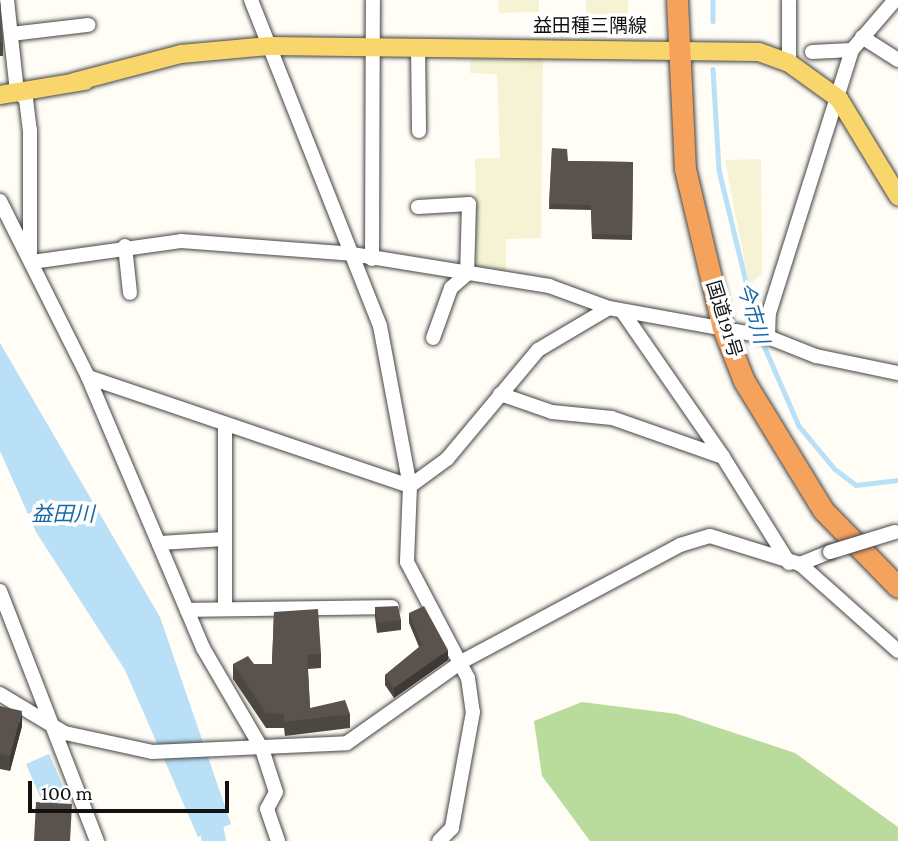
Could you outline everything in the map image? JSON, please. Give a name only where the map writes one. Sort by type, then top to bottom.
[{"type":"highway","name":"国道191号","points":[[677,0],[676,48],[685,169],[723,328],[744,381],[823,510],[898,587]]},
{"type":"main road","name":"益田種三隅線","points":[[9,94],[214,51],[269,46],[676,48],[759,52],[789,63],[839,99],[898,196]]},
{"type":"street","points":[[7,0],[10,34],[9,94],[26,99],[30,130],[31,260]]},
{"type":"street","points":[[251,0],[380,326],[410,486],[405,538],[413,583],[463,661],[473,712],[452,828],[439,841]]},
{"type":"street","points":[[372,259],[370,46],[373,0]]},
{"type":"street","points":[[789,0],[789,63]]},
{"type":"street","points":[[768,337],[769,313],[839,99],[852,50],[889,3]]},
{"type":"street","points":[[10,34],[88,25]]},
{"type":"street","points":[[862,37],[898,60]]},
{"type":"street","points":[[418,46],[419,131]]},
{"type":"street","points":[[812,52],[852,50]]},
{"type":"street","points":[[0,201],[88,377],[187,610],[262,748],[276,792],[267,809],[278,841]]},
{"type":"street","points":[[418,207],[468,204],[467,274],[451,288],[433,338]]},
{"type":"street","points":[[31,260],[125,246],[234,242],[352,254],[549,286],[615,309],[768,337],[816,356],[898,373]]},
{"type":"street","points":[[125,246],[130,293]]},
{"type":"street","points":[[410,486],[447,459],[538,350],[615,309]]},
{"type":"street","points":[[615,309],[723,457],[794,564],[898,651]]},
{"type":"street","points":[[88,377],[225,427],[410,486]]},
{"type":"street","points":[[499,394],[552,412],[612,418],[723,457]]},
{"type":"street","points":[[225,427],[225,609]]},
{"type":"street","points":[[0,694],[51,721],[65,733],[108,745],[230,753],[262,748],[347,743],[463,661],[680,545],[710,536],[794,564],[897,531]]},
{"type":"street","points":[[159,543],[225,539]]},
{"type":"street","points":[[0,591],[97,841]]},
{"type":"street","points":[[187,610],[397,607]]},
{"type":"shaded area","points":[[498,0],[539,0],[539,12],[499,13]]},
{"type":"shaded area","points":[[586,0],[628,0],[629,29],[586,30]]},
{"type":"shaded area","points":[[471,59],[543,59],[541,238],[506,239],[506,275],[477,272],[475,159],[500,158],[497,74],[470,73]]},
{"type":"shaded area","points":[[761,159],[762,274],[749,285],[725,160]]},
{"type":"green space","points":[[582,702],[677,714],[795,753],[898,827],[898,841],[590,841],[542,776],[534,721]]},
{"type":"water","name":"益田川","points":[[0,343],[160,617],[231,824],[198,837],[125,670],[36,532],[0,451]]},
{"type":"water","points":[[49,754],[68,798],[45,808],[26,764]]},
{"type":"building","points":[[0,0],[3,43],[0,43]]},
{"type":"building","points":[[552,148],[567,149],[568,161],[633,162],[632,235],[592,234],[591,205],[549,204]]},
{"type":"building","points":[[398,606],[401,620],[377,623],[375,607]]},
{"type":"building","points":[[424,606],[448,650],[394,688],[385,675],[422,645],[409,613]]},
{"type":"building","points":[[318,609],[321,654],[307,655],[310,708],[345,700],[350,714],[285,722],[284,714],[266,713],[233,664],[248,656],[254,664],[272,664],[274,612]]},
{"type":"building","points":[[0,706],[22,711],[10,756],[0,754]]},
{"type":"building","points":[[36,802],[72,804],[70,841],[34,841]]},
{"type":"waterway","name":"今市川","points":[[713,0],[713,21]]},
{"type":"waterway","name":"今市川","points":[[713,69],[719,170],[758,331]]},
{"type":"waterway","name":"今市川","points":[[761,339],[799,426],[835,469],[856,485],[898,480]]},
{"type":"waterway","name":"益田川","points":[[206,801],[214,841]]}]
